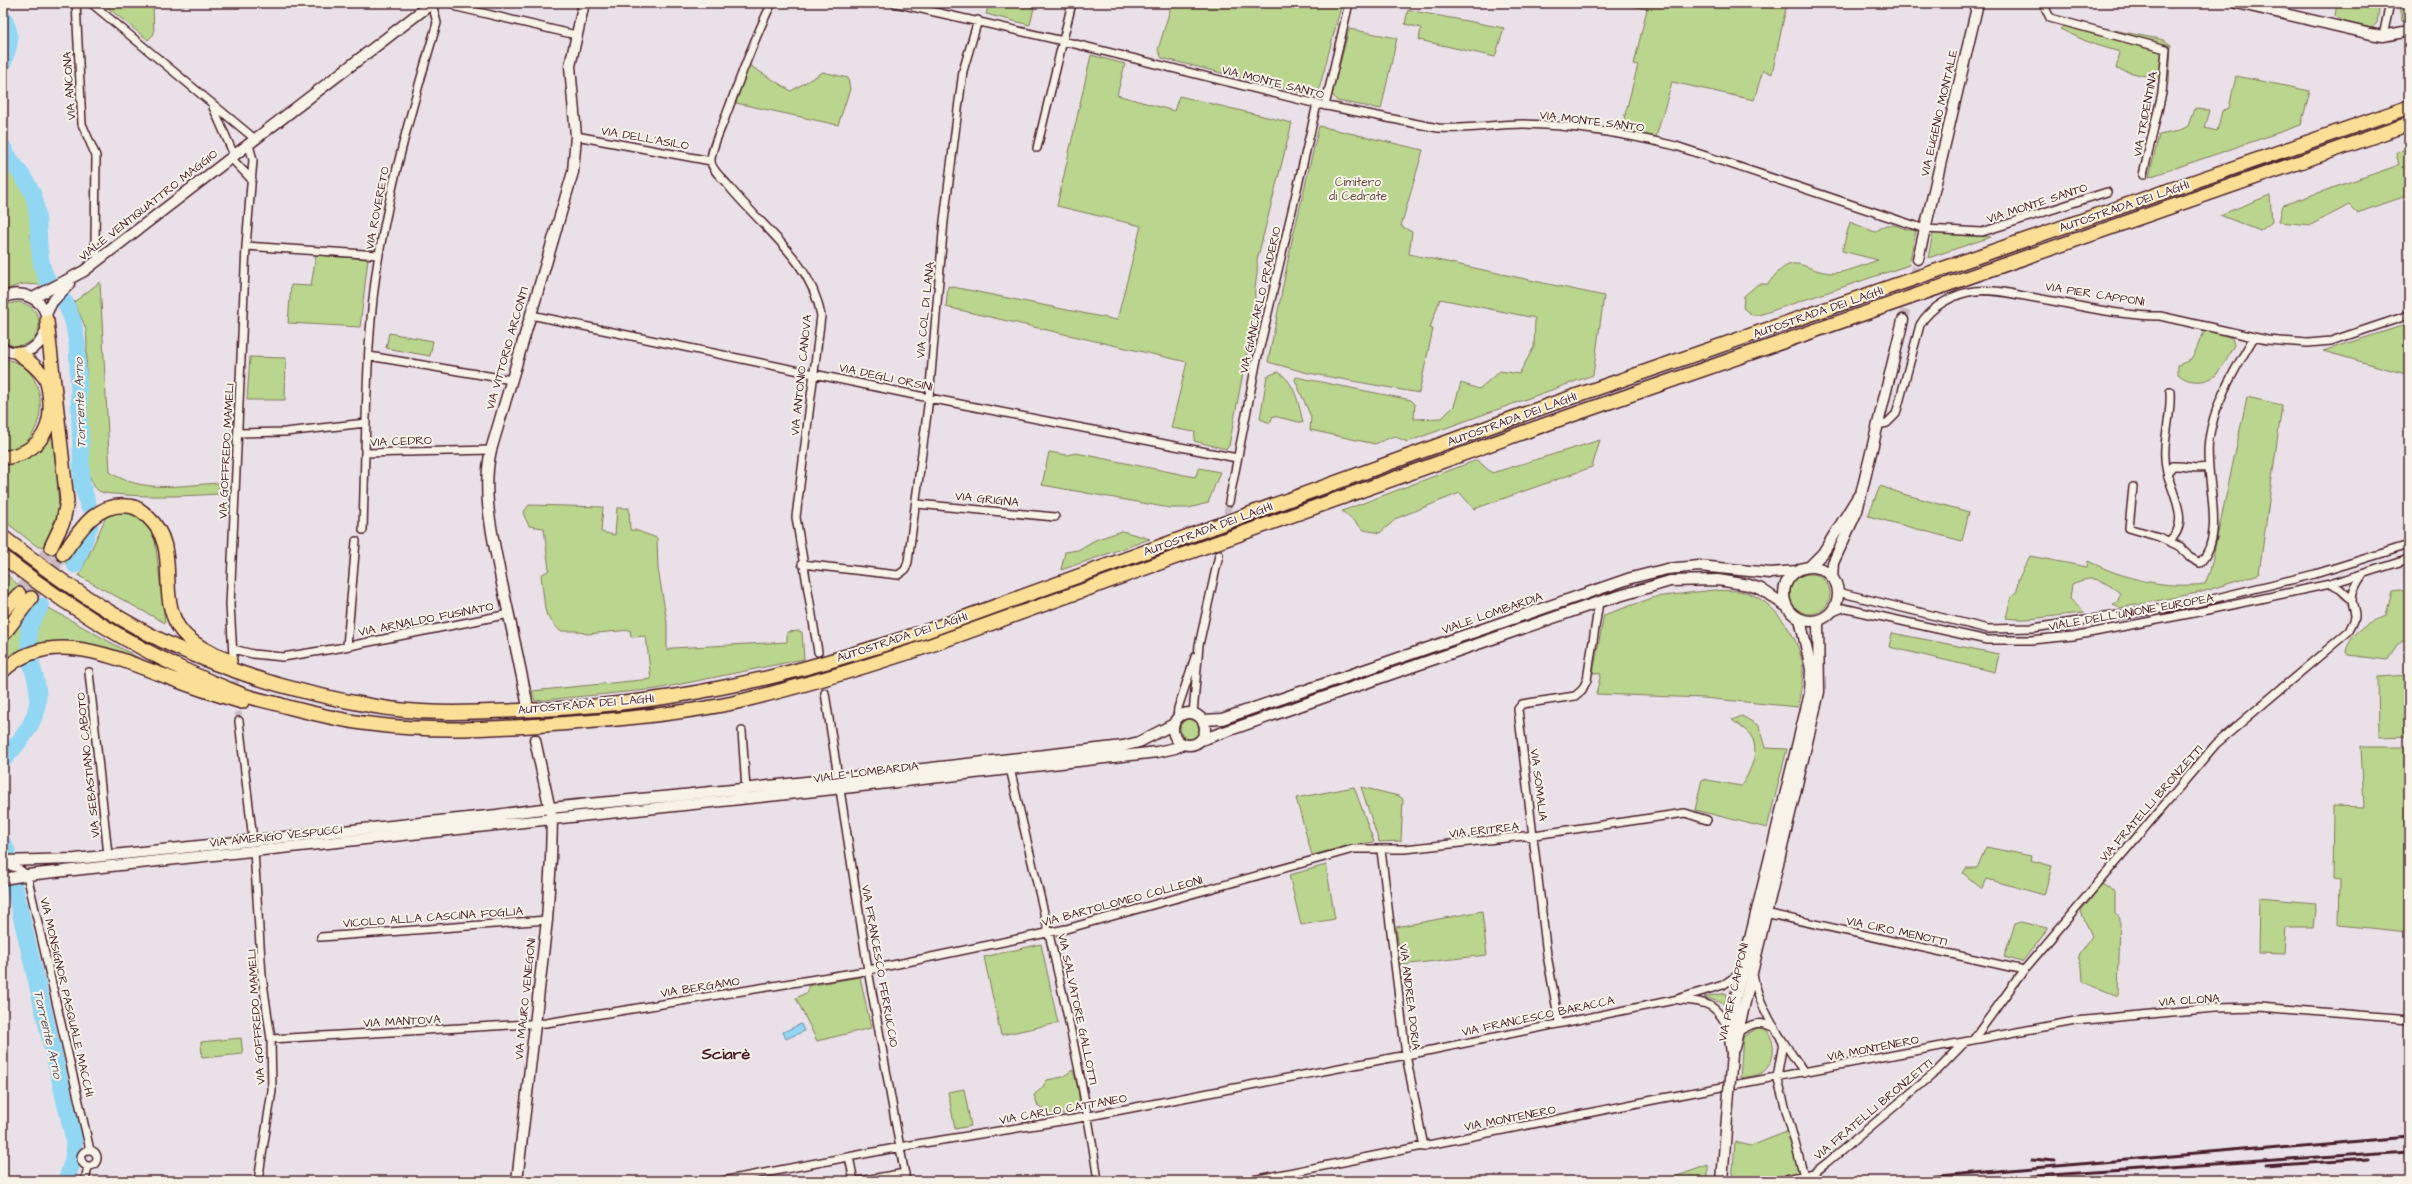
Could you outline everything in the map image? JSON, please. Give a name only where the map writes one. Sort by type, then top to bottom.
[{"type":"highway","name":"AUTOSTRADA DEI LAGHI","points":[[3,537],[96,603],[167,643],[204,659],[294,689],[375,707],[456,713],[545,710],[640,701],[725,687],[833,660],[927,631],[1552,404],[2409,107]]},
{"type":"highway","name":"AUTOSTRADA DEI LAGHI","points":[[3,557],[60,599],[122,639],[147,652],[242,694],[322,715],[370,724],[405,727],[495,728],[647,716],[724,704],[830,678],[1107,582],[1554,421],[2409,124]]},
{"type":"highway","points":[[47,317],[67,502],[63,522],[51,547]]},
{"type":"highway","points":[[3,458],[22,454],[33,448],[44,435],[49,420],[50,404],[47,383],[36,367],[18,353]]},
{"type":"highway","points":[[63,554],[87,522],[96,514],[116,506],[134,507],[154,523],[164,537],[174,617],[184,634],[200,646],[225,660],[289,679],[378,699],[456,713]]},
{"type":"highway","points":[[3,611],[25,596],[3,635]]},
{"type":"highway","points":[[3,671],[22,658],[38,652],[58,649],[85,649],[119,658],[170,678],[252,705],[322,715]]},
{"type":"main road","name":"VIA VITTORIO ARCONTI","points":[[527,702],[487,501],[487,474],[490,450],[573,172],[576,136],[570,66],[584,3]]},
{"type":"main road","name":"VIA EUGENIO MONTALE","points":[[1925,229],[1978,3]]},
{"type":"main road","points":[[2237,3],[2383,36],[2409,31]]},
{"type":"main road","points":[[252,142],[430,4]]},
{"type":"main road","name":"VIALE VENTIQUATTRO MAGGIO","points":[[18,353],[25,352],[37,346],[45,335],[47,317],[60,292],[81,273],[252,142]]},
{"type":"main road","points":[[1918,259],[1925,229]]},
{"type":"main road","name":"VIALE VENTIQUATTRO MAGGIO","points":[[33,298],[81,273]]},
{"type":"main road","points":[[3,298],[20,294],[33,298],[41,305],[47,317]]},
{"type":"main road","points":[[1832,577],[1819,568],[1809,567],[1797,571],[1789,578],[1785,586],[1786,606],[1792,614],[1800,619],[1810,622],[1820,620],[1831,613],[1835,607],[1838,592],[1832,577],[1833,563],[1857,511],[1902,320]]},
{"type":"main road","points":[[3,349],[18,353]]},
{"type":"main road","points":[[1809,567],[1822,553],[1860,494]]},
{"type":"main road","name":"VIALE LOMBARDIA","points":[[1198,717],[1222,719],[1631,578],[1667,569],[1699,566],[1770,573],[1797,571]]},
{"type":"main road","name":"VIALE LOMBARDIA","points":[[1201,740],[1599,602],[1670,581],[1711,580],[1749,584],[1761,589],[1786,606]]},
{"type":"main road","name":"VIA PIER CAPPONI","points":[[1722,1181],[1734,1031],[1746,971],[1810,693],[1811,669],[1800,619]]},
{"type":"main road","name":"VIA PIER CAPPONI","points":[[1746,971],[1765,913],[1819,692],[1818,624],[1820,620]]},
{"type":"main road","points":[[1182,715],[1198,717],[1205,730],[1201,740],[1195,744],[1183,744],[1176,739],[1173,732],[1175,722],[1182,715]]},
{"type":"main road","name":"VIALE LOMBARDIA","points":[[552,819],[839,784],[1123,746],[1139,742],[1175,722]]},
{"type":"main road","points":[[534,740],[552,819]]},
{"type":"main road","name":"VIALE LOMBARDIA","points":[[549,807],[626,802],[746,789],[839,784],[1010,768],[1157,752],[1175,748],[1183,744]]},
{"type":"main road","name":"VIA AMERIGO VESPUCCI","points":[[3,863],[76,859],[497,815],[549,807]]},
{"type":"main road","name":"VIA AMERIGO VESPUCCI","points":[[3,879],[27,875],[552,819]]},
{"type":"main road","name":"VIA MAURO VENEGONI","points":[[517,1181],[547,920],[552,819]]},
{"type":"street","name":"VIA ANCONA","points":[[76,3],[82,124],[96,156],[95,246],[98,260]]},
{"type":"street","points":[[91,3],[210,102],[252,142]]},
{"type":"street","points":[[453,3],[457,7],[576,35]]},
{"type":"street","points":[[711,161],[747,60],[772,3]]},
{"type":"street","name":"VIA MONTE SANTO","points":[[897,3],[1063,40],[1321,105],[1438,128],[1454,129],[1513,125],[1555,125],[1640,138],[1676,146],[1925,229],[1982,232],[2107,192]]},
{"type":"street","points":[[1037,148],[1072,3]]},
{"type":"street","name":"VIA GIANCARLO PRADERIO","points":[[1229,502],[1237,458],[1284,241],[1349,3]]},
{"type":"street","name":"VIA TRIDENTINA","points":[[2043,3],[2050,18],[2166,48],[2162,93],[2143,175]]},
{"type":"street","points":[[2383,36],[2390,3]]},
{"type":"street","name":"VIA ROVERETO","points":[[365,453],[369,356],[379,255],[402,142],[436,23],[430,4]]},
{"type":"street","name":"VIA COL DI LANA","points":[[802,564],[898,575],[905,570],[908,562],[917,504],[929,398],[944,221],[958,109],[963,71],[978,20]]},
{"type":"street","points":[[210,102],[226,134],[232,156],[252,180]]},
{"type":"street","name":"VIA DELL'ASILO","points":[[576,136],[711,161]]},
{"type":"street","name":"VIA GOFFREDO MAMELI","points":[[233,652],[230,605],[239,433],[246,246],[253,160],[252,142]]},
{"type":"street","name":"VIA ANTONIO CANOVA","points":[[711,161],[714,169],[733,192],[800,267],[813,289],[821,316],[796,517],[802,564],[818,652]]},
{"type":"street","points":[[246,246],[379,255]]},
{"type":"street","name":"VIA PIER CAPPONI","points":[[1878,425],[1887,423],[1896,414],[1920,325],[1924,318],[1938,305],[1974,291],[1994,291],[2140,316],[2160,316],[2287,343],[2331,341],[2409,315]]},
{"type":"street","name":"VIA DEGLI ORSINI","points":[[531,315],[929,398],[1237,458]]},
{"type":"street","points":[[2133,487],[2129,528],[2169,541],[2181,547],[2189,557],[2200,564],[2206,558],[2210,545],[2214,519],[2208,467],[2209,438],[2216,408],[2227,383],[2254,337]]},
{"type":"street","points":[[369,356],[512,380]]},
{"type":"street","points":[[2169,541],[2177,535],[2181,518],[2164,459],[2167,428],[2171,408],[2170,392]]},
{"type":"street","points":[[239,433],[285,432],[366,423]]},
{"type":"street","name":"VIA CEDRO","points":[[363,530],[365,453],[490,450]]},
{"type":"street","points":[[2167,473],[2173,466],[2182,465],[2197,470],[2208,467]]},
{"type":"street","name":"VIA GRIGNA","points":[[917,504],[1055,517]]},
{"type":"street","name":"VIA ARNALDO FUSINATO","points":[[347,646],[356,541]]},
{"type":"street","name":"VIALE DELL'UNIONE EUROPEA","points":[[1838,592],[1988,630],[2033,628],[2192,604],[2314,574],[2409,545]]},
{"type":"street","points":[[1175,722],[1199,645],[1219,555]]},
{"type":"street","name":"VIALE DELL'UNIONE EUROPEA","points":[[1831,613],[1843,608],[1987,640],[2031,640],[2073,636],[2172,618],[2330,584],[2409,559]]},
{"type":"street","name":"VIA FRATELLI BRONZETTI","points":[[1787,1179],[1804,1176],[1814,1172],[1828,1162],[1937,1071],[1970,1041],[2024,970],[2216,744],[2349,631],[2356,612],[2352,600],[2355,587],[2363,574]]},
{"type":"street","points":[[2330,584],[2340,589],[2352,600]]},
{"type":"street","name":"VIA SOMALIA","points":[[1559,1022],[1547,955],[1519,706],[1575,696],[1582,690],[1587,680],[1599,602]]},
{"type":"street","name":"VIA ARNALDO FUSINATO","points":[[233,652],[283,657],[509,614]]},
{"type":"street","points":[[1198,717],[1199,645]]},
{"type":"street","name":"VIA SEBASTIANO CABOTO","points":[[89,672],[108,855]]},
{"type":"street","points":[[825,693],[839,784]]},
{"type":"street","points":[[239,721],[253,840]]},
{"type":"street","points":[[742,731],[746,789]]},
{"type":"street","name":"VIA SALVATORE GALLOTTI","points":[[1010,768],[1049,933],[1089,1116]]},
{"type":"street","name":"VIA FRANCESCO FERRUCCIO","points":[[839,784],[868,970],[906,1177]]},
{"type":"street","name":"VIA ERITREA","points":[[1381,850],[1534,835],[1685,813],[1707,820]]},
{"type":"street","name":"VIA BARTOLOMEO COLLEONI","points":[[868,970],[1049,933],[1353,849],[1381,850]]},
{"type":"street","name":"VIA ANDREA DORIA","points":[[1381,850],[1406,1055],[1424,1147]]},
{"type":"street","name":"VIA GOFFREDO MAMELI","points":[[254,851],[259,908],[262,976],[271,1039],[272,1091],[258,1181]]},
{"type":"street","points":[[3,863],[19,869],[27,875]]},
{"type":"street","name":"VIA MONSIGNOR PASQUALE MACCHI","points":[[27,875],[90,1150],[96,1155],[97,1159],[92,1165],[88,1166]]},
{"type":"street","name":"VIA CIRO MENOTTI","points":[[1765,913],[2024,970]]},
{"type":"street","name":"VICOLO ALLA CASCINA FOGLIA","points":[[321,937],[547,920]]},
{"type":"street","name":"VIA BERGAMO","points":[[535,1024],[868,970]]},
{"type":"street","points":[[1746,971],[1783,1043],[1804,1072]]},
{"type":"street","name":"VIA FRANCESCO BARACCA","points":[[1406,1055],[1559,1022],[1674,1000],[1723,985],[1746,971]]},
{"type":"street","name":"VIA FRANCESCO BARACCA","points":[[1674,1000],[1697,1000],[1711,1004],[1723,1016],[1734,1031]]},
{"type":"street","name":"VIA OLONA","points":[[1970,1041],[2075,1021],[2215,1008],[2284,1008],[2409,1019]]},
{"type":"street","points":[[1734,1031],[1763,1022],[1775,1028]]},
{"type":"street","name":"VIA MANTOVA","points":[[271,1039],[535,1024]]},
{"type":"street","name":"VIA MONTENERO","points":[[1248,1181],[1658,1099],[1970,1041]]},
{"type":"street","points":[[1783,1043],[1777,1077],[1804,1176]]},
{"type":"street","name":"VIA CARLO CATTANEO","points":[[722,1181],[901,1147],[1089,1116],[1406,1055]]},
{"type":"street","points":[[1089,1116],[1098,1181]]},
{"type":"street","name":"VIA MONSIGNOR PASQUALE MACCHI","points":[[88,1166],[83,1163],[81,1157],[84,1151],[90,1150]]},
{"type":"street","points":[[849,1157],[854,1181]]},
{"type":"street","name":"VIA MONSIGNOR PASQUALE MACCHI","points":[[85,1181],[88,1166]]},
{"type":"street","points":[[859,1181],[906,1177]]},
{"type":"green space","points":[[102,3],[153,3],[154,34],[148,40]]},
{"type":"green space","points":[[989,3],[1015,3],[1034,8],[1030,25],[986,14]]},
{"type":"green space","points":[[1172,3],[1342,3],[1318,93],[1313,96],[1162,58],[1158,50]]},
{"type":"green space","points":[[1629,3],[1787,3],[1772,74],[1763,70],[1754,100],[1672,82],[1656,137],[1621,130],[1638,65],[1634,64],[1647,9],[1628,5]]},
{"type":"green space","points":[[2337,3],[2380,3],[2377,23],[2372,28],[2341,21],[2335,16]]},
{"type":"green space","points":[[2400,3],[2409,4],[2409,23],[2402,21]]},
{"type":"green space","points":[[1408,10],[1504,28],[1495,57],[1419,40],[1421,28],[1405,24]]},
{"type":"green space","points":[[2068,21],[2164,40],[2171,45],[2169,82],[2116,69],[2120,52],[2090,43],[2060,29]]},
{"type":"green space","points":[[1349,29],[1397,38],[1381,109],[1337,101],[1332,94]]},
{"type":"green space","points":[[1091,55],[1125,64],[1117,95],[1174,111],[1179,96],[1292,123],[1257,260],[1255,294],[1256,305],[1229,446],[1226,449],[1194,441],[1195,432],[1171,428],[1187,362],[946,307],[948,286],[1117,320],[1141,226],[1057,206]]},
{"type":"green space","points":[[749,65],[791,91],[823,72],[848,78],[850,89],[838,125],[736,103]]},
{"type":"green space","points":[[2236,76],[2310,91],[2301,125],[2149,177],[2159,135],[2179,131],[2188,126],[2194,109],[2210,110],[2205,128],[2217,131],[2222,111],[2229,108]]},
{"type":"green space","name":"Cimitero di Cedrate","points":[[1319,126],[1423,150],[1401,226],[1412,232],[1409,254],[1604,296],[1593,375],[1407,442],[1394,436],[1375,444],[1310,430],[1311,417],[1295,380],[1296,377],[1411,400],[1415,404],[1414,419],[1442,418],[1454,406],[1461,383],[1479,389],[1500,371],[1519,374],[1534,347],[1535,318],[1440,299],[1430,328],[1433,329],[1419,393],[1308,373],[1268,362],[1291,245]]},
{"type":"green space","points":[[2409,148],[2409,195],[2357,213],[2349,205],[2311,225],[2279,222],[2283,205],[2399,165],[2396,153]]},
{"type":"green space","points":[[3,153],[24,192],[29,197],[33,221],[30,235],[41,285],[23,284],[3,290]]},
{"type":"green space","points":[[2270,195],[2272,222],[2260,231],[2220,215]]},
{"type":"green space","points":[[1850,222],[1875,232],[1886,225],[1916,230],[1909,265],[1759,315],[1752,315],[1743,308],[1744,296],[1758,284],[1768,284],[1777,273],[1792,264],[1799,264],[1822,272],[1838,273],[1878,260],[1842,251]]},
{"type":"green space","points":[[1933,233],[1991,237],[1928,258]]},
{"type":"green space","points":[[316,255],[368,259],[360,327],[288,323],[291,285],[311,286]]},
{"type":"green space","points":[[100,282],[110,472],[122,479],[149,486],[219,483],[219,494],[137,496],[112,494],[101,492],[92,483],[87,466],[85,443],[84,417],[87,345],[86,330],[74,302]]},
{"type":"green space","points":[[19,302],[26,304],[35,311],[38,316],[39,326],[35,338],[23,345],[15,346],[3,340],[3,308],[8,304]]},
{"type":"green space","points":[[2409,323],[2409,375],[2323,351],[2405,325]]},
{"type":"green space","points":[[2206,330],[2232,338],[2234,345],[2216,375],[2207,380],[2191,381],[2178,374],[2178,365],[2191,360]]},
{"type":"green space","points":[[389,333],[433,341],[430,356],[386,348]]},
{"type":"green space","points":[[250,357],[286,358],[285,400],[247,400]]},
{"type":"green space","points":[[3,359],[17,363],[28,370],[35,381],[39,394],[40,408],[38,422],[32,435],[23,445],[3,453]]},
{"type":"green space","points":[[1278,372],[1289,381],[1292,387],[1298,401],[1303,423],[1273,416],[1270,423],[1260,419],[1267,376]]},
{"type":"green space","points":[[2247,397],[2282,405],[2259,574],[2202,592],[2120,608],[2113,605],[2118,601],[2120,593],[2103,582],[2087,579],[2072,584],[2070,599],[2085,613],[2024,619],[2006,618],[2011,598],[2017,591],[2018,580],[2030,556],[2087,567],[2088,561],[2130,578],[2160,584],[2205,584],[2210,571]]},
{"type":"green space","points":[[55,434],[59,510],[44,546],[38,547],[3,520],[3,466],[18,462],[32,455],[44,446]]},
{"type":"green space","points":[[1600,440],[1592,467],[1474,509],[1460,493],[1397,518],[1380,533],[1364,530],[1342,511],[1477,460],[1492,473]]},
{"type":"green space","points":[[1049,452],[1067,455],[1076,453],[1195,477],[1199,468],[1220,472],[1208,503],[1189,508],[1170,508],[1042,485]]},
{"type":"green space","points":[[1880,486],[1903,494],[1969,512],[1962,541],[1868,516]]},
{"type":"green space","points":[[529,505],[603,507],[601,532],[615,535],[617,508],[629,508],[630,530],[635,530],[657,538],[658,569],[667,622],[667,651],[672,648],[787,642],[787,632],[799,631],[802,632],[804,659],[657,689],[535,701],[532,691],[651,679],[646,636],[631,637],[630,630],[587,634],[576,631],[560,631],[547,616],[541,575],[549,570],[544,528],[529,526],[523,513]]},
{"type":"green space","points":[[123,511],[146,525],[150,529],[155,539],[165,623],[79,576],[106,517]]},
{"type":"green space","points":[[86,529],[75,557],[68,565],[63,561]]},
{"type":"green space","points":[[1122,531],[1150,539],[1061,570],[1065,552],[1078,550],[1095,540]]},
{"type":"green space","points":[[3,571],[18,585],[3,602]]},
{"type":"green space","points":[[1810,574],[1818,576],[1824,580],[1828,586],[1830,594],[1828,602],[1824,608],[1818,612],[1810,614],[1802,612],[1796,608],[1792,602],[1790,594],[1792,586],[1796,580],[1802,576]]},
{"type":"green space","points":[[1714,590],[1741,591],[1756,597],[1777,613],[1786,624],[1799,649],[1802,661],[1803,677],[1798,707],[1703,698],[1596,694],[1601,674],[1593,673],[1604,615],[1655,597]]},
{"type":"green space","points":[[2409,590],[2409,637],[2397,645],[2387,660],[2349,655],[2346,651],[2352,638],[2362,628],[2386,615],[2392,592]]},
{"type":"green space","points":[[38,598],[39,600],[23,628],[23,650],[3,661],[3,648]]},
{"type":"green space","points":[[49,608],[144,661],[104,649],[78,644],[51,643],[37,645],[37,630]]},
{"type":"green space","points":[[1892,633],[1999,654],[1995,672],[1889,647]]},
{"type":"green space","points":[[2409,675],[2409,736],[2379,737],[2378,677]]},
{"type":"green space","points":[[1742,716],[1759,726],[1765,748],[1787,749],[1767,828],[1695,810],[1702,779],[1741,786],[1750,769],[1753,762],[1755,748],[1754,742],[1747,732],[1732,720]]},
{"type":"green space","points":[[1190,719],[1197,722],[1200,729],[1197,736],[1190,739],[1183,736],[1180,729],[1183,722]]},
{"type":"green space","points":[[2361,747],[2409,747],[2409,932],[2339,925],[2340,880],[2332,879],[2333,806],[2364,807]]},
{"type":"green space","points":[[1354,787],[1374,842],[1347,846],[1312,855],[1296,798]]},
{"type":"green space","points":[[1361,787],[1399,796],[1403,799],[1401,841],[1379,842]]},
{"type":"green space","points":[[1986,847],[2031,856],[2030,860],[2052,866],[2044,895],[1987,879],[1982,889],[1963,873],[1966,868],[1977,868]]},
{"type":"green space","points":[[1326,865],[1335,919],[1301,925],[1289,875]]},
{"type":"green space","points":[[2101,885],[2115,890],[2115,914],[2120,918],[2118,996],[2083,982],[2082,967],[2078,956],[2092,936],[2081,912]]},
{"type":"green space","points":[[2259,898],[2316,903],[2313,927],[2286,927],[2284,954],[2258,953]]},
{"type":"green space","points":[[1482,911],[1487,955],[1401,965],[1396,927]]},
{"type":"green space","points":[[2020,922],[2048,928],[2022,962],[2004,957],[2015,924]]},
{"type":"green space","points":[[1041,944],[1058,1023],[1001,1035],[984,957]]},
{"type":"green space","points":[[860,977],[871,1028],[817,1041],[796,998],[808,992],[808,986]]},
{"type":"green space","points":[[1726,993],[1725,1004],[1704,997]]},
{"type":"green space","points":[[1763,1027],[1767,1031],[1772,1042],[1773,1055],[1771,1061],[1762,1073],[1740,1078],[1743,1037],[1757,1028]]},
{"type":"green space","points":[[241,1038],[243,1054],[202,1058],[201,1042]]},
{"type":"green space","points":[[1073,1070],[1079,1097],[1078,1108],[1075,1112],[1051,1116],[1038,1106],[1034,1095],[1042,1088],[1047,1080],[1062,1077]]},
{"type":"green space","points":[[964,1089],[971,1126],[955,1129],[948,1092]]},
{"type":"green space","points":[[1789,1131],[1800,1171],[1799,1175],[1784,1178],[1784,1181],[1732,1181],[1735,1142],[1751,1146]]},
{"type":"green space","points":[[1708,1165],[1708,1181],[1670,1181],[1669,1179]]},
{"type":"water","points":[[801,1024],[804,1031],[786,1039],[783,1032]]},
{"type":"waterway","name":"Torrente Arno","points":[[3,18],[9,36],[9,46],[3,63]]},
{"type":"waterway","name":"Torrente Arno","points":[[3,147],[28,184],[34,197],[38,218],[41,261],[48,281]]},
{"type":"waterway","name":"Torrente Arno","points":[[65,302],[73,321],[77,343],[82,484],[88,505]]},
{"type":"waterway","name":"Torrente Arno","points":[[75,565],[90,525]]},
{"type":"waterway","name":"Torrente Arno","points":[[29,646],[29,626],[41,606]]},
{"type":"waterway","name":"Torrente Arno","points":[[3,760],[26,732],[31,724],[37,707],[37,684],[31,661]]},
{"type":"waterway","name":"Torrente Arno","points":[[3,844],[7,851]]},
{"type":"waterway","name":"Torrente Arno","points":[[14,886],[74,1140],[73,1160],[66,1181]]},
{"type":"tunnel","points":[[1903,320],[1918,259]]},
{"type":"tunnel","points":[[1219,555],[1229,502]]},
{"type":"tunnel","points":[[19,594],[51,547]]},
{"type":"tunnel","points":[[31,598],[63,554]]},
{"type":"tunnel","points":[[818,652],[825,693]]},
{"type":"tunnel","points":[[234,670],[239,721]]},
{"type":"railway","points":[[1879,1181],[2409,1136]]},
{"type":"railway","points":[[1959,1181],[2409,1151]]},
{"type":"railway","points":[[2032,1159],[2055,1161]]},
{"type":"railway","points":[[2265,1166],[2369,1159]]},
{"type":"railway","points":[[2043,1181],[2064,1180]]},
{"type":"district","name":"Sciarè","points":[[726,1053]]}]
